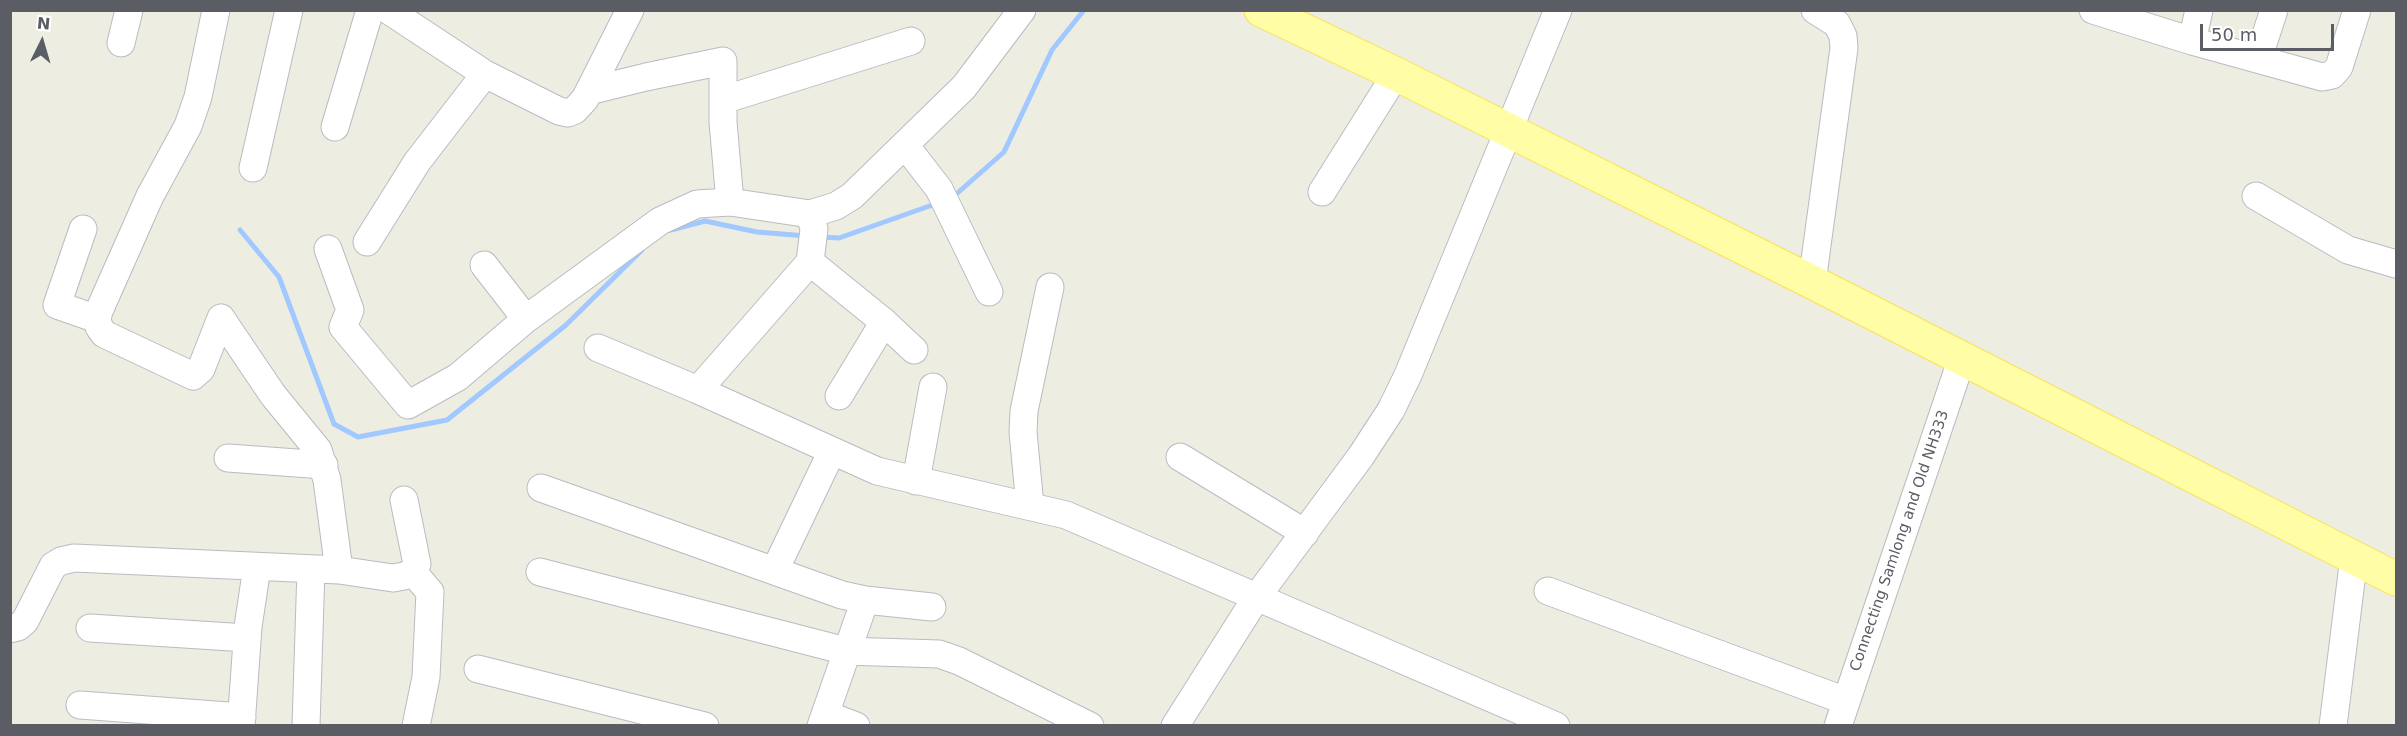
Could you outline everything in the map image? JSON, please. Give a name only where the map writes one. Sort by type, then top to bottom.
[{"type":"main road","points":[[1261,10],[1396,74],[1962,357],[2397,579]]},
{"type":"street","points":[[121,43],[129,10]]},
{"type":"street","points":[[216,10],[198,97],[188,126],[150,196],[97,319],[104,333],[193,375],[201,369],[221,318],[273,395],[318,450],[324,465],[339,570]]},
{"type":"street","points":[[252,168],[289,10]]},
{"type":"street","points":[[335,127],[370,10]]},
{"type":"street","points":[[388,10],[484,74],[567,113],[575,110],[589,91],[630,10]]},
{"type":"street","points":[[698,390],[836,206],[852,196],[964,87],[1022,10]]},
{"type":"street","points":[[1175,726],[1256,597],[1361,456],[1391,410],[1408,375],[1558,10]]},
{"type":"street","points":[[1812,282],[1844,48],[1843,36],[1837,24],[1815,10]]},
{"type":"street","points":[[2193,41],[2199,10]]},
{"type":"street","points":[[2258,59],[2274,10]]},
{"type":"street","points":[[2105,12],[2193,41],[2322,77],[2332,75],[2339,67],[2357,10]]},
{"type":"street","points":[[723,100],[911,41]]},
{"type":"street","points":[[589,91],[723,61],[723,100],[730,202]]},
{"type":"street","points":[[367,242],[417,162],[484,74]]},
{"type":"street","points":[[1322,192],[1396,74]]},
{"type":"street","points":[[905,146],[943,198],[988,292]]},
{"type":"street","points":[[2256,195],[2348,250],[2397,264]]},
{"type":"street","points":[[328,249],[350,310],[343,327],[408,405],[458,377],[526,319],[660,221],[697,204],[730,202],[812,239],[884,322],[914,350]]},
{"type":"street","points":[[83,230],[57,305],[97,319]]},
{"type":"street","points":[[484,265],[526,319]]},
{"type":"street","points":[[1030,506],[1023,432],[1024,411],[1050,287]]},
{"type":"street","points":[[838,396],[884,322]]},
{"type":"street","points":[[598,348],[698,390],[877,471],[1066,514],[1556,726]]},
{"type":"street","name":"Connecting Samlong and Old NH333","points":[[1842,713],[1962,357]]},
{"type":"street","points":[[916,481],[933,387]]},
{"type":"street","points":[[775,570],[832,451]]},
{"type":"street","points":[[1180,457],[1305,533]]},
{"type":"street","points":[[228,458],[324,465]]},
{"type":"street","points":[[541,488],[842,595],[865,600],[932,607]]},
{"type":"street","points":[[10,629],[18,627],[25,621],[53,566],[61,561],[74,558],[339,570],[393,578],[413,572],[417,564],[404,500]]},
{"type":"street","points":[[2333,726],[2354,557]]},
{"type":"street","points":[[80,705],[242,721],[247,638],[257,567]]},
{"type":"street","points":[[306,726],[311,569]]},
{"type":"street","points":[[413,572],[430,592],[426,677],[416,726]]},
{"type":"street","points":[[540,572],[846,651],[939,654],[959,661],[1090,726]]},
{"type":"street","points":[[1548,591],[1842,713]]},
{"type":"street","points":[[856,726],[823,720],[865,600]]},
{"type":"street","points":[[90,628],[247,638]]},
{"type":"street","points":[[478,669],[705,726]]},
{"type":"waterway","points":[[953,197],[1004,152],[1052,50],[1084,10]]},
{"type":"waterway","points":[[822,237],[839,238],[938,203]]},
{"type":"waterway","points":[[671,230],[705,221],[757,232],[806,236]]},
{"type":"waterway","points":[[240,230],[279,277],[334,424],[358,437],[447,420],[566,325],[642,250]]}]
